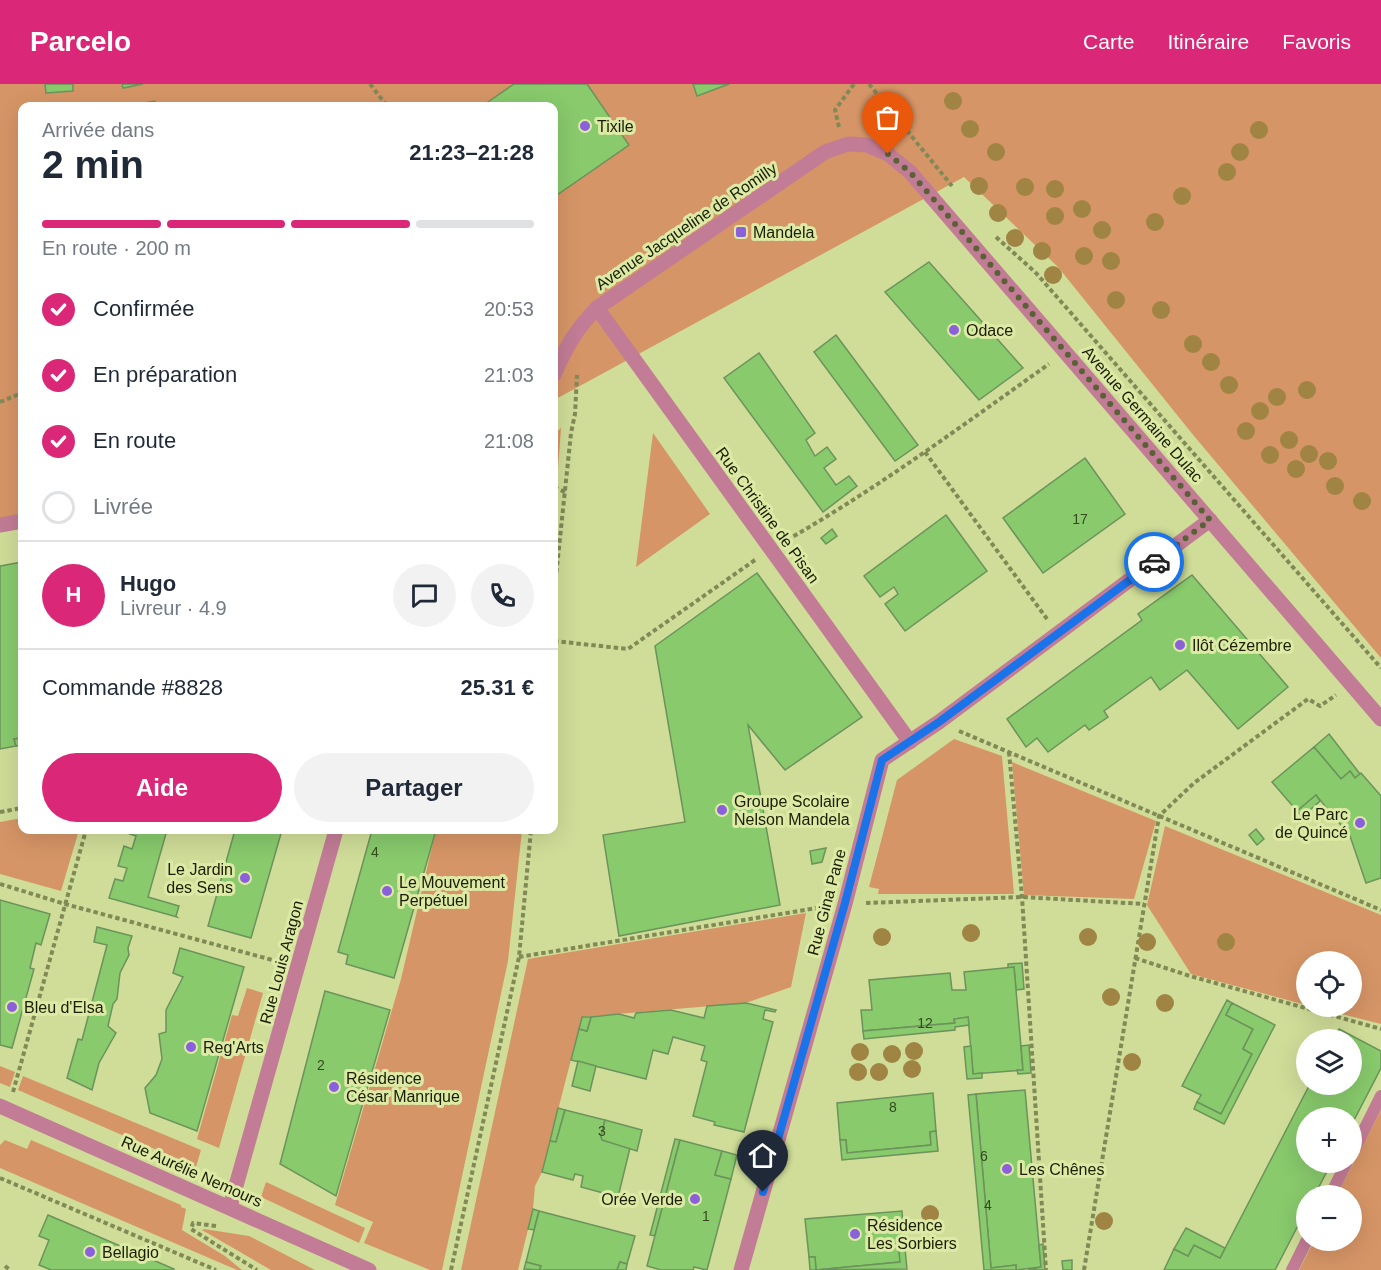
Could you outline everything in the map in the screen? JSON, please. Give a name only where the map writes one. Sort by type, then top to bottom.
[{"type":"street","name":"Avenue Jacqueline de Romilly","points":[[558,366],[566,347],[581,324],[597,308],[825,152],[844,145],[867,145]]},
{"type":"street","name":"Avenue Germaine Dulac","points":[[867,145],[888,154],[910,172],[1381,719]]},
{"type":"street","name":"Rue Christine de Pisan","points":[[597,308],[910,742]]},
{"type":"street","name":"Rue Gina Pane","points":[[741,1270],[845,903],[882,760],[939,722],[1210,520]]},
{"type":"street","points":[[0,525],[18,522]]},
{"type":"street","name":"Rue Louis Aragon","points":[[230,1207],[335,834]]},
{"type":"street","name":"Rue Aurélie Nemours","points":[[4,1108],[369,1270]]},
{"type":"lane","points":[[1362,1134],[1381,1096]]},
{"type":"lane","points":[[1292,1270],[1302,1251]]},
{"type":"path","points":[[370,84],[384,102]]},
{"type":"path","points":[[844,145],[835,110],[854,84]]},
{"type":"path","points":[[869,84],[960,195]]},
{"type":"path","points":[[990,232],[1036,273],[1381,668]]},
{"type":"path","points":[[558,641],[628,649],[770,549],[830,515],[925,452],[1066,352]]},
{"type":"path","points":[[558,558],[578,369]]},
{"type":"path","points":[[0,402],[18,395]]},
{"type":"path","points":[[925,452],[1058,634]]},
{"type":"path","points":[[558,489],[565,492]]},
{"type":"path","points":[[1084,1270],[1159,816],[1194,783],[1308,699],[1320,706],[1352,685]]},
{"type":"path","points":[[939,722],[1381,910]]},
{"type":"path","points":[[1009,752],[1022,897],[1046,1270]]},
{"type":"path","points":[[0,812],[18,809]]},
{"type":"path","points":[[4,1108],[85,834]]},
{"type":"path","points":[[452,1270],[519,957],[531,834]]},
{"type":"path","points":[[0,884],[65,904],[298,967]]},
{"type":"path","points":[[1136,958],[1190,976],[1381,1029]]},
{"type":"path","points":[[0,1178],[216,1270]]},
{"type":"path","points":[[252,1217],[236,1228],[193,1223],[191,1229],[257,1270]]},
{"type":"path","points":[[5,1266],[10,1270]]},
{"type":"shaded area","points":[[0,84],[1381,84],[1381,658],[1194,436],[1058,267],[964,177],[558,398],[558,102],[18,102],[18,528],[0,531]]},
{"type":"shaded area","points":[[561,428],[558,469],[558,431]]},
{"type":"shaded area","points":[[653,433],[710,514],[636,567]]},
{"type":"shaded area","points":[[954,739],[1002,756],[1014,894],[878,894],[879,889],[869,887],[897,780]]},
{"type":"shaded area","points":[[1012,762],[1156,821],[1134,899],[1024,895]]},
{"type":"shaded area","points":[[18,819],[18,834],[78,834],[61,891],[0,874],[0,822]]},
{"type":"shaded area","points":[[1165,826],[1381,915],[1381,1024],[1353,1017],[1362,1017],[1362,951],[1296,951],[1296,1002],[1191,974],[1147,905]]},
{"type":"shaded area","points":[[435,834],[522,834],[508,961],[442,1270],[430,1270],[364,1243],[373,1222],[335,1205],[401,979]]},
{"type":"shaded area","points":[[806,913],[791,987],[746,1003],[582,1017],[542,1172],[535,1186],[533,1209],[518,1270],[461,1270],[528,959]]},
{"type":"shaded area","points":[[247,988],[263,993],[219,1148],[197,1139],[232,1015],[238,1016]]},
{"type":"shaded area","points":[[0,1066],[15,1072],[10,1087],[0,1083]]},
{"type":"shaded area","points":[[23,1076],[201,1150],[196,1167],[18,1090]]},
{"type":"shaded area","points":[[1381,1110],[1381,1270],[1299,1270],[1309,1251],[1362,1251],[1362,1185],[1342,1185],[1348,1173],[1362,1173],[1362,1147]]},
{"type":"shaded area","points":[[5,1140],[27,1149],[31,1140],[181,1205],[186,1209],[182,1230],[225,1256],[242,1270],[237,1270],[0,1168],[0,1145]]},
{"type":"shaded area","points":[[266,1182],[365,1228],[359,1243],[261,1197]]},
{"type":"shaded area","points":[[202,1230],[249,1236],[315,1270],[271,1270]]},
{"type":"building","points":[[45,84],[73,84],[73,91],[46,93]]},
{"type":"building","points":[[122,84],[143,84],[123,88]]},
{"type":"building","name":"Tixile","points":[[514,84],[587,84],[629,145],[558,194],[558,102],[488,102]]},
{"type":"building","points":[[693,84],[729,84],[697,96]]},
{"type":"building","name":"Odace","points":[[929,262],[1023,368],[979,400],[885,292]]},
{"type":"building","points":[[836,335],[918,445],[895,461],[814,352]]},
{"type":"building","points":[[759,353],[815,433],[806,440],[815,456],[827,447],[836,459],[824,468],[836,485],[849,476],[857,486],[823,512],[724,378]]},
{"type":"building","points":[[1085,458],[1125,514],[1043,573],[1003,518]]},
{"type":"building","points":[[946,515],[987,571],[905,631],[885,604],[898,594],[894,587],[880,597],[864,576]]},
{"type":"building","points":[[832,529],[837,536],[826,544],[821,538]]},
{"type":"building","points":[[18,563],[18,738],[14,739],[16,746],[0,749],[0,566]]},
{"type":"building","name":"Groupe Scolaire Nelson Mandela","points":[[757,573],[862,717],[785,770],[748,725],[780,905],[619,936],[603,835],[685,822],[655,646]]},
{"type":"building","name":"Ilôt Cézembre","points":[[1192,575],[1288,687],[1238,729],[1187,670],[1160,690],[1151,677],[1104,711],[1108,717],[1089,730],[1085,725],[1048,752],[1037,738],[1026,747],[1007,719],[1142,620],[1138,614]]},
{"type":"building","points":[[1329,734],[1360,774],[1355,778],[1350,771],[1341,779],[1314,747]]},
{"type":"building","name":"Le Parc de Quincé","points":[[1314,747],[1341,779],[1350,771],[1355,778],[1361,773],[1381,796],[1381,878],[1366,883],[1350,836],[1316,795],[1297,811],[1272,782]]},
{"type":"building","points":[[1316,795],[1320,801],[1302,817],[1297,811]]},
{"type":"building","points":[[1256,829],[1264,839],[1257,845],[1249,835]]},
{"type":"building","name":"Le Jardin des Sens","points":[[130,834],[166,834],[148,897],[179,906],[177,917],[109,898],[115,879],[123,881],[127,868],[118,866],[124,846],[132,849],[136,836]]},
{"type":"building","name":"Le Jardin des Sens","points":[[234,834],[281,834],[251,938],[208,926]]},
{"type":"building","name":"Le Mouvement Perpétuel","points":[[371,834],[435,834],[394,978],[346,964],[348,955],[338,952]]},
{"type":"building","points":[[826,848],[822,862],[812,864],[810,851]]},
{"type":"building","name":"Bleu d'Elsa","points":[[0,900],[50,914],[41,945],[36,943],[30,968],[34,969],[12,1048],[0,1045]]},
{"type":"building","points":[[97,927],[132,936],[128,948],[129,955],[120,973],[117,999],[113,1004],[108,1026],[116,1033],[99,1063],[92,1090],[67,1078],[78,1039],[82,1040],[107,945],[94,942]]},
{"type":"building","name":"Reg'Arts","points":[[180,948],[244,967],[197,1131],[150,1113],[145,1088],[156,1075],[162,1059],[159,1034],[166,1032],[166,1010],[183,977],[173,973]]},
{"type":"building","points":[[1022,963],[1024,989],[1016,990],[1014,967],[1008,968],[1008,964]]},
{"type":"building","points":[[1014,967],[1023,1070],[973,1074],[968,1017],[954,1019],[955,1023],[863,1031],[861,1010],[872,1010],[869,980],[950,973],[952,990],[966,990],[964,972]]},
{"type":"building","name":"Résidence César Manrique","points":[[325,991],[390,1010],[336,1196],[280,1164]]},
{"type":"building","points":[[1227,1000],[1232,1003],[1226,1015],[1253,1029],[1243,1049],[1252,1054],[1221,1114],[1197,1102],[1201,1095],[1182,1086]]},
{"type":"building","points":[[746,1003],[776,1010],[775,1012],[765,1010],[763,1019],[773,1022],[744,1132],[714,1125],[715,1122],[693,1116],[707,1062],[701,1060],[705,1046],[673,1037],[668,1054],[653,1050],[646,1079],[571,1060],[579,1029],[587,1031],[591,1017],[619,1014],[634,1018],[636,1013],[671,1010],[704,1018],[707,1006]]},
{"type":"building","points":[[1232,1003],[1275,1025],[1224,1124],[1194,1109],[1197,1102],[1221,1114],[1252,1054],[1243,1049],[1253,1029],[1226,1015]]},
{"type":"building","points":[[582,1017],[591,1017],[587,1031],[579,1029]]},
{"type":"building","points":[[968,1017],[969,1025],[955,1027],[955,1030],[864,1039],[863,1031],[955,1023],[954,1019]]},
{"type":"building","points":[[1362,1041],[1381,1051],[1381,1068],[1361,1107],[1298,1107],[1304,1095],[1362,1095]]},
{"type":"building","points":[[1029,1045],[1031,1073],[1018,1074],[1017,1070],[1023,1070],[1021,1046]]},
{"type":"building","points":[[971,1046],[973,1074],[982,1073],[982,1078],[967,1079],[964,1047]]},
{"type":"building","points":[[578,1061],[596,1066],[590,1091],[572,1086]]},
{"type":"building","name":"Les Chênes","points":[[1025,1090],[1041,1267],[1016,1270],[1016,1265],[991,1268],[976,1094]]},
{"type":"building","points":[[933,1093],[936,1131],[930,1132],[931,1145],[847,1153],[846,1140],[840,1140],[837,1103]]},
{"type":"building","points":[[976,1094],[991,1268],[1016,1265],[1016,1270],[984,1270],[968,1095]]},
{"type":"building","points":[[558,1108],[565,1110],[556,1142],[550,1141]]},
{"type":"building","points":[[565,1110],[605,1120],[602,1140],[630,1148],[618,1197],[581,1187],[583,1176],[575,1174],[573,1180],[542,1172],[550,1141],[556,1142]]},
{"type":"building","points":[[1296,1111],[1296,1173],[1326,1173],[1320,1185],[1296,1185],[1296,1229],[1275,1270],[1164,1270],[1174,1249],[1188,1256],[1194,1245],[1220,1258]]},
{"type":"building","points":[[605,1120],[642,1130],[637,1151],[602,1140]]},
{"type":"building","points":[[936,1131],[938,1151],[842,1160],[840,1140],[846,1140],[847,1153],[931,1145],[930,1132]]},
{"type":"building","points":[[675,1139],[680,1140],[655,1236],[650,1235]]},
{"type":"building","name":"Orée Verde","points":[[680,1140],[722,1151],[715,1175],[731,1179],[707,1270],[694,1267],[693,1270],[661,1270],[647,1266]]},
{"type":"building","points":[[722,1151],[737,1155],[731,1179],[715,1175]]},
{"type":"building","points":[[533,1209],[539,1211],[534,1230],[528,1229]]},
{"type":"building","points":[[539,1211],[635,1236],[627,1264],[620,1262],[617,1270],[539,1270],[541,1266],[526,1262]]},
{"type":"building","name":"Résidence Les Sorbiers","points":[[902,1211],[905,1249],[899,1249],[900,1262],[816,1270],[815,1257],[809,1257],[805,1219]]},
{"type":"building","name":"Bellagio","points":[[48,1215],[174,1270],[51,1270],[39,1265],[49,1240],[39,1236]]},
{"type":"building","points":[[1186,1228],[1225,1248],[1220,1258],[1194,1245],[1188,1256],[1174,1249]]},
{"type":"building","points":[[1043,1244],[1045,1270],[1028,1270],[1041,1267],[1039,1245]]},
{"type":"building","points":[[899,1249],[905,1249],[907,1269],[817,1270],[900,1262]]},
{"type":"building","points":[[809,1257],[815,1257],[816,1270],[810,1270]]},
{"type":"building","points":[[1072,1260],[1072,1270],[1063,1270],[1062,1261]]},
{"type":"building","points":[[526,1262],[541,1266],[539,1270],[524,1269]]},
{"type":"building","points":[[620,1262],[627,1264],[626,1270],[617,1270]]},
{"type":"way so far","points":[[888,154],[910,172],[1210,520],[1154,562]]},
{"type":"place","name":"Tixile","points":[[585,126]]},
{"type":"place","name":"Mandela","points":[[741,232]]},
{"type":"place","name":"Odace","points":[[954,330]]},
{"type":"place","name":"Ilôt Cézembre","points":[[1180,645]]},
{"type":"place","name":"Groupe Scolaire Nelson Mandela","points":[[722,810]]},
{"type":"place","name":"Le Parc de Quincé","points":[[1360,823]]},
{"type":"place","name":"Le Jardin des Sens","points":[[245,878]]},
{"type":"place","name":"Le Mouvement Perpétuel","points":[[387,891]]},
{"type":"place","name":"Bleu d'Elsa","points":[[12,1007]]},
{"type":"place","name":"Reg'Arts","points":[[191,1047]]},
{"type":"place","name":"Résidence César Manrique","points":[[334,1087]]},
{"type":"place","name":"Les Chênes","points":[[1007,1169]]},
{"type":"place","name":"Orée Verde","points":[[695,1199]]},
{"type":"place","name":"Résidence Les Sorbiers","points":[[855,1234]]},
{"type":"place","name":"Bellagio","points":[[90,1252]]},
{"type":"route","points":[[763,1192],[845,903],[882,760],[939,722],[1154,562]]}]
